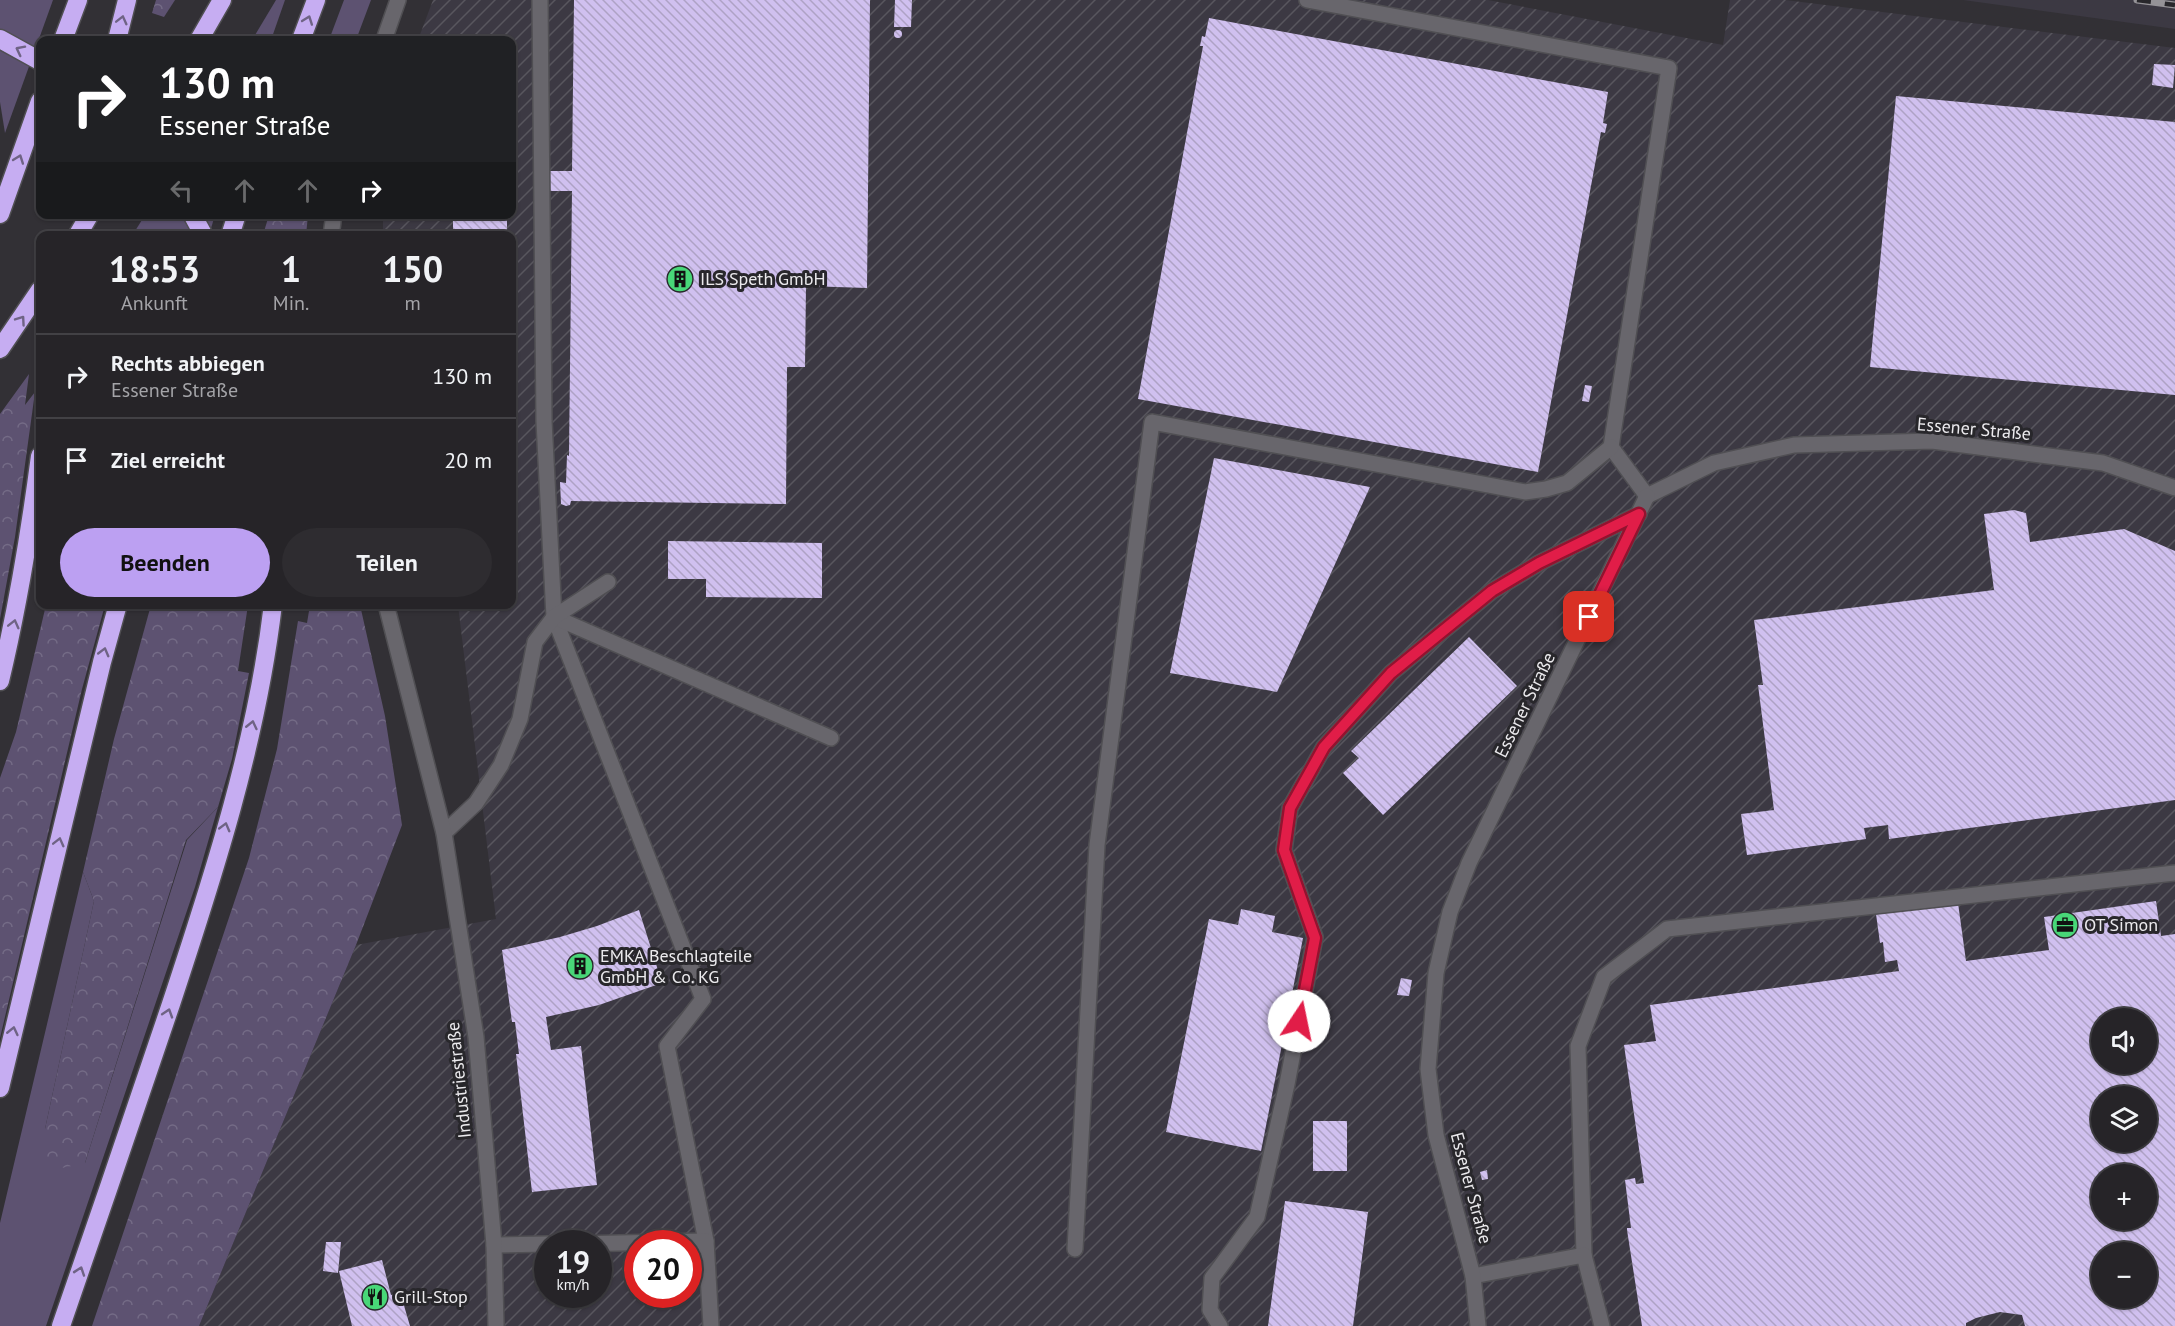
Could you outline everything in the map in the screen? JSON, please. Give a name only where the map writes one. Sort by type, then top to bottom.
[{"type":"highway","points":[[64,36],[78,0]]},
{"type":"highway","points":[[118,36],[127,0]]},
{"type":"highway","points":[[201,36],[222,0]]},
{"type":"highway","points":[[302,36],[316,0]]},
{"type":"highway","points":[[0,39],[36,59]]},
{"type":"highway","points":[[0,214],[36,112]]},
{"type":"highway","points":[[0,349],[36,296]]},
{"type":"highway","points":[[0,681],[16,615],[36,482]]},
{"type":"highway","points":[[0,1088],[96,685],[117,609]]},
{"type":"highway","points":[[61,1326],[205,904],[262,683],[272,610]]},
{"type":"street","points":[[385,36],[398,0]]},
{"type":"street","points":[[540,0],[544,421],[554,617],[703,999],[667,1046],[706,1241],[711,1326]]},
{"type":"street","points":[[1075,1250],[1097,845],[1152,422],[1525,492],[1567,483],[1611,447],[1669,68],[1307,0]]},
{"type":"street","name":"Essener Straße","points":[[1478,1326],[1473,1276],[1436,1135],[1428,1069],[1436,973],[1450,912],[1470,863],[1647,496],[1714,463],[1794,445],[1932,441],[2103,463],[2175,488]]},
{"type":"street","points":[[1611,447],[1647,496]]},
{"type":"street","points":[[1220,1326],[1210,1310],[1212,1278],[1257,1217],[1287,1084],[1315,938],[1284,850],[1290,808],[1324,747],[1391,673],[1492,591],[1539,563],[1639,514]]},
{"type":"street","points":[[444,833],[476,803],[501,765],[520,719],[536,642],[554,617],[608,582]]},
{"type":"street","name":"Industriestraße","points":[[387,609],[444,833],[476,1036],[494,1245],[496,1326]]},
{"type":"street","points":[[554,617],[831,738]]},
{"type":"street","points":[[1602,1326],[1584,1255],[1578,1046],[1604,977],[1667,929],[2175,873]]},
{"type":"street","points":[[612,1243],[706,1241]]},
{"type":"street","points":[[494,1245],[534,1244]]},
{"type":"street","points":[[1473,1276],[1584,1255]]},
{"type":"shaded area","points":[[433,0],[1488,0],[1723,45],[1730,0],[1785,0],[2175,48],[2175,1326],[199,1326],[356,945],[496,919],[458,609],[516,609],[516,231],[383,231],[383,219],[516,219],[516,36],[420,36]]},
{"type":"shaded area","points":[[1963,0],[2175,0],[2175,29]]},
{"type":"green space","points":[[0,0],[53,0],[40,36],[36,36],[36,47],[5,133],[0,102]]},
{"type":"green space","points":[[156,0],[175,0],[164,17],[152,13]]},
{"type":"green space","points":[[276,0],[285,0],[272,36],[254,36]]},
{"type":"green space","points":[[344,0],[371,0],[358,36],[330,36]]},
{"type":"green space","points":[[143,219],[214,219],[210,231],[135,231]]},
{"type":"green space","points":[[268,219],[308,219],[306,231],[264,231]]},
{"type":"green space","points":[[29,374],[25,405],[35,392],[15,537],[0,619],[0,414]]},
{"type":"green space","points":[[45,609],[104,609],[82,689],[0,1038],[0,778],[16,732]]},
{"type":"green space","points":[[150,609],[247,609],[238,671],[249,673],[232,759],[218,807],[186,840],[85,1163],[44,1172],[45,1129],[94,901],[83,872],[114,739]]},
{"type":"green space","points":[[309,609],[361,609],[385,716],[402,825],[356,945],[199,1326],[92,1326],[249,858],[277,749],[298,621],[307,623]]},
{"type":"green space","points":[[218,807],[195,887],[46,1326],[0,1326],[0,1223],[83,872],[94,901],[45,1129],[85,1163],[187,840]]},
{"type":"building","name":"ILS Speth GmbH","points":[[574,0],[870,0],[867,288],[806,286],[805,367],[787,367],[786,504],[571,501],[570,505],[561,504],[560,482],[566,483],[567,455],[569,456],[572,191],[545,191],[545,171],[572,171]]},
{"type":"building","points":[[895,0],[912,0],[911,27],[894,27]]},
{"type":"building","points":[[1209,18],[1608,92],[1603,123],[1607,124],[1605,133],[1601,132],[1538,472],[1138,399],[1203,46],[1200,46],[1202,36],[1205,37]]},
{"type":"building","points":[[898,30],[902,34],[898,38],[894,34]]},
{"type":"building","points":[[2154,64],[2175,65],[2173,88],[2152,85]]},
{"type":"building","points":[[1896,96],[2175,122],[2175,395],[1870,367]]},
{"type":"building","points":[[453,219],[507,219],[507,231],[453,231]]},
{"type":"building","points":[[1585,385],[1592,386],[1589,402],[1582,401]]},
{"type":"building","points":[[1214,458],[1370,487],[1277,692],[1170,673]]},
{"type":"building","points":[[2014,510],[2026,513],[2030,542],[2124,529],[2175,551],[2175,800],[1889,839],[1888,825],[1864,828],[1866,839],[1747,855],[1741,814],[1774,810],[1758,685],[1763,685],[1754,620],[1994,590],[1984,514]]},
{"type":"building","points":[[668,541],[822,543],[822,598],[706,597],[706,579],[668,579]]},
{"type":"building","points":[[1469,637],[1517,686],[1383,815],[1343,773],[1359,758],[1351,751]]},
{"type":"building","points":[[2156,901],[2161,936],[2175,934],[2175,1326],[2025,1326],[2022,1315],[2000,1312],[1976,1318],[1966,1323],[1966,1326],[1642,1326],[1627,1230],[1631,1228],[1625,1180],[1635,1178],[1636,1184],[1644,1183],[1624,1045],[1656,1041],[1650,1005],[1899,971],[1897,960],[1885,962],[1876,914],[1958,903],[1966,961],[2049,950],[2044,917]]},
{"type":"building","points":[[1241,909],[1275,916],[1272,932],[1303,938],[1261,1151],[1166,1132],[1209,919],[1238,925]]},
{"type":"building","points":[[639,910],[662,983],[599,1005],[546,1017],[551,1050],[581,1046],[597,1185],[532,1192],[516,1054],[519,1054],[502,950],[560,937]]},
{"type":"building","points":[[1401,978],[1412,980],[1409,996],[1397,995]]},
{"type":"building","points":[[1313,1121],[1347,1121],[1347,1171],[1313,1171]]},
{"type":"building","points":[[1487,1170],[1488,1179],[1482,1180],[1480,1172]]},
{"type":"building","points":[[1285,1201],[1368,1212],[1353,1326],[1268,1326]]},
{"type":"building","points":[[326,1242],[341,1242],[338,1273],[323,1271]]},
{"type":"building","points":[[382,1260],[391,1295],[400,1292],[410,1326],[352,1326],[339,1271]]},
{"type":"railway","points":[[2137,0],[2175,5]]},
{"type":"place","name":"ILS Speth GmbH","points":[[680,279]]},
{"type":"place","name":"OT Simon","points":[[2065,925]]},
{"type":"place","name":"EMKA Beschlagteile GmbH & Co. KG","points":[[580,966]]},
{"type":"place","name":"Grill-Stop","points":[[375,1297]]},
{"type":"route","points":[[1299,1021],[1315,938],[1284,850],[1290,808],[1324,747],[1391,673],[1492,591],[1539,563],[1639,514],[1589,617]]}]
